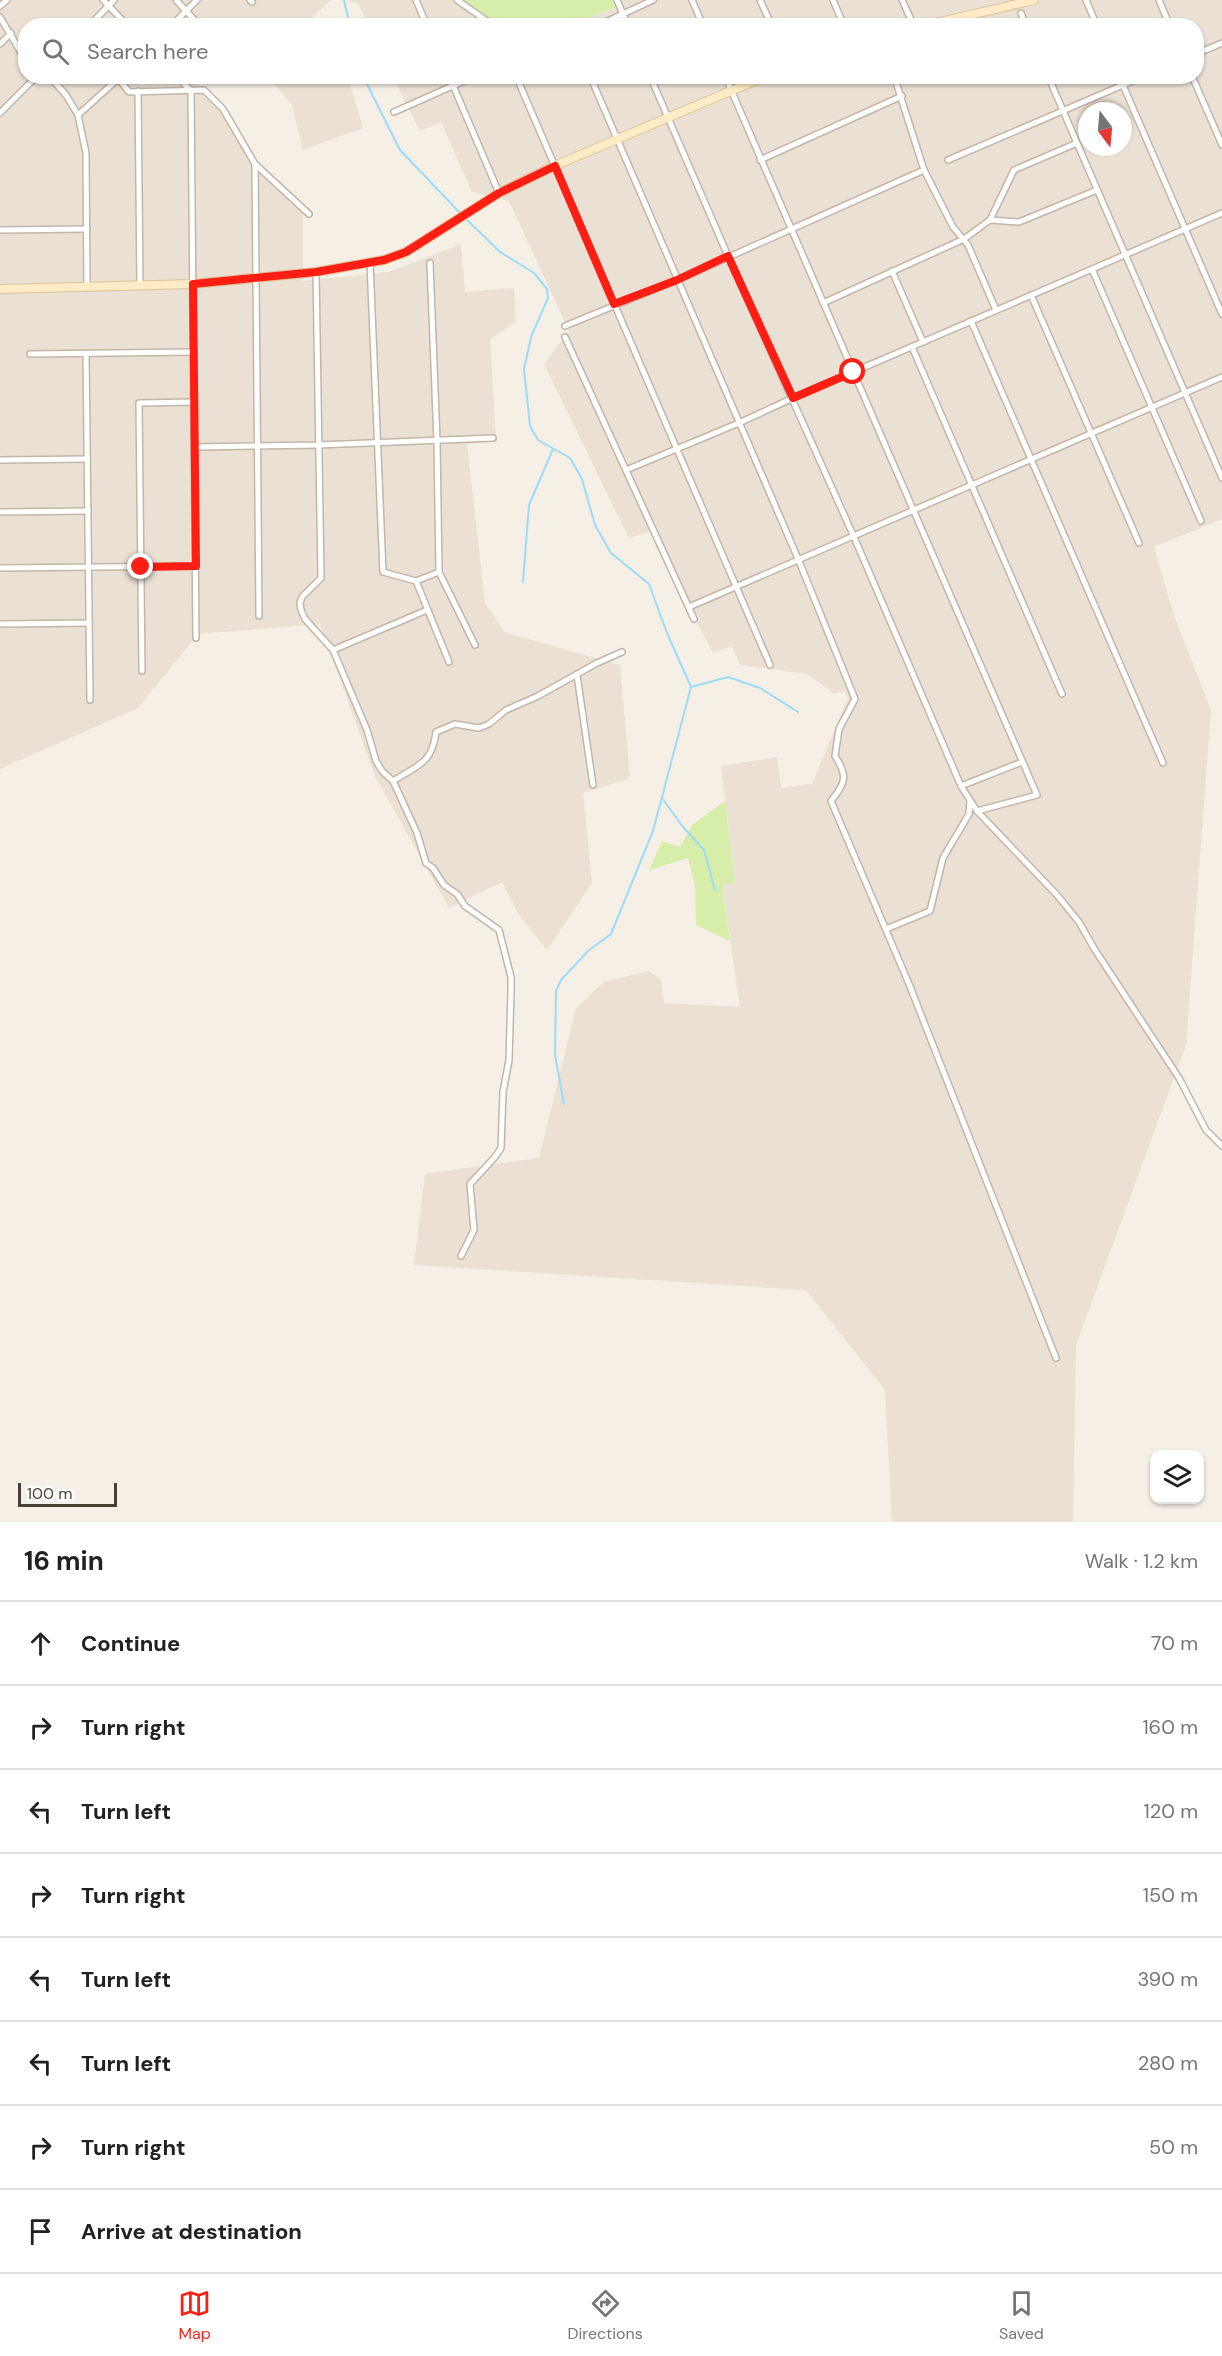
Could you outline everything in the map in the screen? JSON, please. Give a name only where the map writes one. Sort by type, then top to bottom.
[{"type":"main road","points":[[957,18],[1034,0]]},
{"type":"main road","points":[[0,289],[193,284],[316,272],[370,263],[406,252],[499,193],[555,166],[748,84]]},
{"type":"street","points":[[0,6],[7,0]]},
{"type":"street","points":[[103,0],[120,18]]},
{"type":"street","points":[[96,18],[114,0]]},
{"type":"street","points":[[176,0],[193,18]]},
{"type":"street","points":[[179,18],[197,0]]},
{"type":"street","points":[[416,0],[424,18]]},
{"type":"street","points":[[456,0],[482,18]]},
{"type":"street","points":[[617,0],[625,18]]},
{"type":"street","points":[[613,18],[653,0]]},
{"type":"street","points":[[692,0],[700,18]]},
{"type":"street","points":[[760,0],[768,18]]},
{"type":"street","points":[[833,0],[841,18]]},
{"type":"street","points":[[902,0],[910,18]]},
{"type":"street","points":[[1086,0],[1094,18]]},
{"type":"street","points":[[1159,0],[1167,18]]},
{"type":"street","points":[[1021,13],[1023,18]]},
{"type":"street","points":[[0,16],[18,47]]},
{"type":"street","points":[[0,44],[10,33]]},
{"type":"street","points":[[1204,51],[1222,43]]},
{"type":"street","points":[[0,113],[29,84]]},
{"type":"street","points":[[56,84],[78,115],[86,153],[87,288]]},
{"type":"street","points":[[78,115],[111,84]]},
{"type":"street","points":[[124,84],[129,92],[204,90],[223,109],[255,164],[309,214]]},
{"type":"street","points":[[184,84],[191,91],[196,638]]},
{"type":"street","points":[[394,112],[458,84]]},
{"type":"street","points":[[519,84],[770,665]]},
{"type":"street","points":[[593,84],[799,561],[855,699],[839,729],[835,756],[844,769],[843,786],[831,801],[886,929],[1056,1358]]},
{"type":"street","points":[[654,84],[854,537],[961,786],[976,811],[1058,895],[1079,922],[1179,1078],[1206,1130],[1222,1146]]},
{"type":"street","points":[[729,84],[1037,795],[976,811]]},
{"type":"street","points":[[897,84],[924,170],[953,227],[964,239],[996,310]]},
{"type":"street","points":[[1051,84],[1222,478]]},
{"type":"street","points":[[948,160],[1127,84]]},
{"type":"street","points":[[1195,84],[1222,145]]},
{"type":"street","points":[[453,86],[499,193]]},
{"type":"street","points":[[1123,86],[1222,314]]},
{"type":"street","points":[[138,92],[140,286]]},
{"type":"street","points":[[760,160],[902,96]]},
{"type":"street","points":[[823,303],[964,239],[990,220],[1014,170],[1077,143]]},
{"type":"street","points":[[255,164],[259,616]]},
{"type":"street","points":[[565,326],[677,280],[924,170]]},
{"type":"street","points":[[990,220],[1019,222],[1097,189]]},
{"type":"street","points":[[626,470],[1222,213]]},
{"type":"street","points":[[0,230],[87,229]]},
{"type":"street","points":[[370,263],[383,572],[416,581],[439,573]]},
{"type":"street","points":[[430,263],[437,441],[439,573],[475,645]]},
{"type":"street","points":[[1092,269],[1201,521]]},
{"type":"street","points":[[892,271],[923,342]]},
{"type":"street","points":[[316,272],[321,578],[302,597],[300,603],[306,619],[333,650],[368,730],[376,761],[382,771],[393,781],[417,832],[426,863],[433,868],[444,885],[457,894],[465,906],[499,930],[511,977],[510,1042],[503,1092],[501,1148],[470,1184],[474,1230],[460,1256]]},
{"type":"street","points":[[1031,295],[1138,543]]},
{"type":"street","points":[[971,321],[1162,762]]},
{"type":"street","points":[[565,337],[694,619]]},
{"type":"street","points":[[912,346],[1062,694]]},
{"type":"street","points":[[30,354],[194,352]]},
{"type":"street","points":[[86,354],[90,700]]},
{"type":"street","points":[[689,607],[1222,377]]},
{"type":"street","points":[[142,671],[139,403],[194,402]]},
{"type":"street","points":[[195,447],[493,438]]},
{"type":"street","points":[[0,460],[87,459]]},
{"type":"street","points":[[0,512],[88,511]]},
{"type":"street","points":[[0,568],[196,566]]},
{"type":"street","points":[[416,581],[449,662]]},
{"type":"street","points":[[333,650],[427,610]]},
{"type":"street","points":[[0,624],[89,623]]},
{"type":"street","points":[[393,781],[429,758],[434,750],[436,732],[454,724],[479,728],[489,724],[506,710],[621,652]]},
{"type":"street","points":[[577,675],[593,785]]},
{"type":"street","points":[[961,786],[1022,762]]},
{"type":"street","points":[[886,929],[930,911],[943,858],[969,814],[970,801]]},
{"type":"shaded area","points":[[0,0],[331,0],[312,18],[18,18],[18,84],[197,84],[226,109],[262,173],[303,213],[303,281],[389,272],[461,244],[465,292],[514,288],[516,322],[490,339],[496,441],[467,444],[485,602],[504,632],[620,665],[630,778],[583,793],[592,883],[547,950],[519,915],[502,882],[449,908],[375,776],[320,624],[198,634],[138,708],[0,769]]},
{"type":"shaded area","points":[[347,0],[1222,0],[1222,519],[1154,547],[1174,616],[1211,710],[1186,1045],[1076,1345],[1073,1522],[892,1522],[885,1390],[806,1290],[414,1265],[425,1174],[539,1158],[576,1008],[604,982],[649,971],[661,980],[664,1003],[740,1007],[722,884],[735,882],[721,766],[777,757],[781,788],[812,784],[848,698],[844,691],[834,694],[808,674],[740,665],[732,646],[713,653],[689,607],[656,530],[629,538],[544,364],[569,331],[509,201],[472,192],[441,122],[420,131],[396,84],[1204,84],[1204,18],[365,18],[358,3]]},
{"type":"shaded area","points":[[275,84],[350,84],[363,128],[303,150],[292,105]]},
{"type":"green space","points":[[462,0],[614,0],[617,6],[588,18],[487,18]]},
{"type":"green space","points":[[725,801],[735,882],[722,885],[730,941],[696,925],[695,885],[688,858],[649,870],[662,841],[680,847],[692,825]]},
{"type":"waterway","points":[[344,0],[348,18]]},
{"type":"waterway","points":[[367,84],[400,150],[461,214]]},
{"type":"waterway","points":[[465,218],[500,252],[534,273],[547,289],[548,298],[531,337],[524,369],[530,426],[538,440],[570,458],[582,479],[595,525],[611,553],[649,584],[667,633],[691,687],[653,831],[611,934],[588,951],[561,980],[556,991],[555,1055],[564,1104]]},
{"type":"waterway","points":[[523,582],[529,505],[553,449]]},
{"type":"waterway","points":[[691,687],[728,677],[760,688],[798,712]]},
{"type":"waterway","points":[[662,798],[683,827],[704,850],[715,890]]},
{"type":"route","points":[[141,567],[196,566],[193,284],[316,272],[384,260],[406,252],[499,193],[555,166],[614,304],[677,280],[728,256],[793,398],[853,372]]}]
